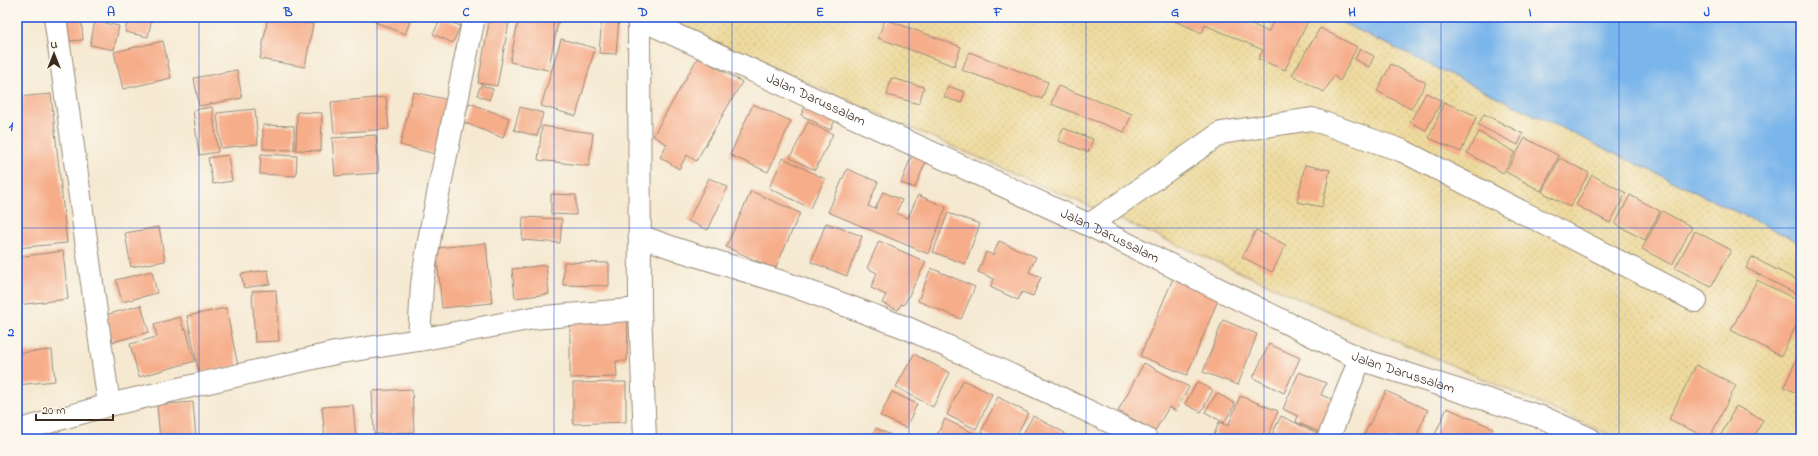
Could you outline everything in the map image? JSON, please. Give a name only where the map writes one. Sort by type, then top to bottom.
[{"type":"street","points":[[55,17],[109,405]]},
{"type":"street","points":[[419,340],[422,284],[431,229],[474,17]]},
{"type":"street","points":[[637,18],[640,309],[645,439]]},
{"type":"street","name":"Jalan Darussalam","points":[[637,18],[1089,225],[1360,359],[1544,418],[1590,439]]},
{"type":"street","points":[[1089,225],[1221,133],[1312,119],[1403,151],[1696,300]]},
{"type":"street","points":[[640,236],[679,250],[788,284],[907,328],[1048,392],[1146,439]]},
{"type":"street","points":[[17,431],[109,405],[335,353],[419,340],[533,318],[640,309]]},
{"type":"street","points":[[1328,439],[1360,359]]},
{"type":"sand","points":[[658,17],[1331,17],[1801,243],[1801,439],[1620,439]]},
{"type":"water","points":[[1331,17],[1801,17],[1801,243],[1343,23]]},
{"type":"building","points":[[64,17],[81,17],[83,40],[66,41]]},
{"type":"building","points":[[128,17],[152,17],[148,37],[125,32]]},
{"type":"building","points":[[268,17],[313,24],[305,67],[260,59]]},
{"type":"building","points":[[377,17],[412,17],[405,34],[375,22]]},
{"type":"building","points":[[490,17],[510,17],[497,86],[478,83]]},
{"type":"building","points":[[519,17],[556,17],[555,19],[559,19],[548,70],[510,62]]},
{"type":"building","points":[[602,17],[619,18],[616,54],[599,53]]},
{"type":"building","points":[[1166,17],[1238,17],[1268,32],[1276,17],[1300,17],[1308,21],[1285,70],[1258,59],[1263,50],[1205,25],[1202,33]]},
{"type":"building","points":[[441,18],[460,26],[453,43],[433,34]]},
{"type":"building","points":[[885,19],[961,47],[954,66],[878,38]]},
{"type":"building","points":[[95,21],[119,26],[114,50],[90,45]]},
{"type":"building","points":[[1320,28],[1357,47],[1340,81],[1334,76],[1324,92],[1292,75]]},
{"type":"building","points":[[561,39],[595,48],[576,116],[541,106]]},
{"type":"building","points":[[163,41],[171,78],[123,89],[114,52]]},
{"type":"building","points":[[1360,49],[1374,56],[1369,67],[1355,59]]},
{"type":"building","points":[[969,52],[1048,82],[1042,99],[962,70]]},
{"type":"building","points":[[698,57],[742,82],[696,161],[687,155],[679,169],[660,157],[667,144],[653,136]]},
{"type":"building","points":[[1391,64],[1426,83],[1411,109],[1377,91]]},
{"type":"building","points":[[237,70],[242,98],[199,106],[194,78]]},
{"type":"building","points":[[891,78],[924,87],[919,104],[887,95]]},
{"type":"building","points":[[481,85],[493,89],[489,100],[477,95]]},
{"type":"building","points":[[948,86],[965,92],[961,103],[944,97]]},
{"type":"building","points":[[1058,86],[1132,114],[1124,132],[1051,104]]},
{"type":"building","points":[[413,92],[449,100],[436,154],[400,145]]},
{"type":"building","points":[[1426,93],[1442,101],[1426,130],[1410,122]]},
{"type":"building","points":[[51,94],[67,243],[17,248],[17,97]]},
{"type":"building","points":[[386,97],[389,129],[334,133],[331,102]]},
{"type":"building","points":[[808,101],[838,115],[830,130],[801,115]]},
{"type":"building","points":[[1444,102],[1477,116],[1461,152],[1429,138]]},
{"type":"building","points":[[469,103],[509,118],[503,138],[463,122]]},
{"type":"building","points":[[753,104],[791,121],[768,172],[730,155]]},
{"type":"building","points":[[212,107],[218,152],[199,155],[193,110]]},
{"type":"building","points":[[520,107],[543,113],[537,136],[514,130]]},
{"type":"building","points":[[255,109],[258,144],[221,148],[217,113]]},
{"type":"building","points":[[297,112],[322,113],[321,151],[296,150]]},
{"type":"building","points":[[1484,114],[1523,134],[1518,145],[1478,125]]},
{"type":"building","points":[[808,122],[833,134],[815,170],[790,158]]},
{"type":"building","points":[[263,125],[294,126],[294,150],[263,149]]},
{"type":"building","points":[[542,126],[593,133],[589,166],[538,160]]},
{"type":"building","points":[[1063,128],[1093,139],[1088,152],[1058,141]]},
{"type":"building","points":[[1479,132],[1515,152],[1503,173],[1467,153]]},
{"type":"building","points":[[376,135],[379,173],[335,176],[332,138]]},
{"type":"building","points":[[1525,138],[1559,156],[1541,191],[1506,172]]},
{"type":"building","points":[[261,154],[297,156],[296,176],[260,174]]},
{"type":"building","points":[[228,155],[232,181],[213,184],[208,158]]},
{"type":"building","points":[[912,155],[926,161],[915,188],[901,183]]},
{"type":"building","points":[[783,158],[825,179],[810,208],[769,188]]},
{"type":"building","points":[[1560,158],[1589,173],[1570,207],[1542,192]]},
{"type":"building","points":[[1305,165],[1330,170],[1322,207],[1297,202]]},
{"type":"building","points":[[847,169],[878,182],[868,206],[875,209],[883,192],[902,200],[896,213],[908,218],[918,195],[946,207],[928,254],[828,212]]},
{"type":"building","points":[[1592,175],[1626,193],[1610,223],[1576,205]]},
{"type":"building","points":[[709,178],[728,187],[708,230],[688,221]]},
{"type":"building","points":[[751,191],[800,213],[775,269],[726,247]]},
{"type":"building","points":[[551,194],[576,195],[576,215],[551,214]]},
{"type":"building","points":[[1630,195],[1660,211],[1645,240],[1615,224]]},
{"type":"building","points":[[1662,211],[1692,227],[1672,265],[1642,249]]},
{"type":"building","points":[[948,213],[980,224],[965,264],[933,252]]},
{"type":"building","points":[[523,217],[562,219],[560,243],[522,240]]},
{"type":"building","points":[[826,223],[862,236],[847,276],[811,262]]},
{"type":"building","points":[[159,227],[165,261],[131,267],[125,233]]},
{"type":"building","points":[[1256,230],[1286,245],[1272,272],[1242,257]]},
{"type":"building","points":[[1695,231],[1731,250],[1711,287],[1675,268]]},
{"type":"building","points":[[879,241],[926,262],[904,305],[901,304],[898,310],[882,303],[886,295],[871,288],[877,273],[867,268]]},
{"type":"building","points":[[999,241],[1036,257],[1029,272],[1041,277],[1033,296],[1022,292],[1018,300],[990,287],[994,279],[978,272],[986,252],[993,255]]},
{"type":"building","points":[[486,243],[492,303],[442,308],[436,248]]},
{"type":"building","points":[[63,251],[68,299],[17,305],[17,257]]},
{"type":"building","points":[[1752,257],[1801,282],[1801,296],[1746,268]]},
{"type":"building","points":[[564,262],[609,263],[609,286],[563,285]]},
{"type":"building","points":[[546,265],[549,294],[515,298],[512,269]]},
{"type":"building","points":[[931,268],[975,287],[961,319],[918,301]]},
{"type":"building","points":[[268,270],[270,284],[244,288],[241,274]]},
{"type":"building","points":[[152,271],[157,293],[122,302],[116,280]]},
{"type":"building","points":[[1175,274],[1221,293],[1187,375],[1140,356]]},
{"type":"building","points":[[1757,280],[1801,302],[1801,316],[1781,356],[1731,330]]},
{"type":"building","points":[[276,290],[279,341],[255,342],[252,291]]},
{"type":"building","points":[[141,305],[149,332],[113,342],[106,315]]},
{"type":"building","points":[[226,308],[238,366],[199,373],[187,316]]},
{"type":"building","points":[[180,317],[184,330],[186,329],[195,361],[139,377],[130,344],[157,337],[154,324]]},
{"type":"building","points":[[628,317],[627,361],[616,361],[617,377],[570,378],[570,323]]},
{"type":"building","points":[[1223,320],[1257,334],[1238,385],[1203,372]]},
{"type":"building","points":[[1269,344],[1300,358],[1284,393],[1253,378]]},
{"type":"building","points":[[1801,349],[1801,395],[1784,387]]},
{"type":"building","points":[[52,350],[55,381],[17,385],[17,353]]},
{"type":"building","points":[[914,354],[950,373],[933,407],[896,387]]},
{"type":"building","points":[[1144,363],[1189,387],[1176,411],[1169,407],[1155,431],[1118,411]]},
{"type":"building","points":[[1696,365],[1736,385],[1709,439],[1669,419]]},
{"type":"building","points":[[1299,372],[1326,383],[1321,395],[1341,403],[1327,435],[1296,422],[1298,416],[1283,409]]},
{"type":"building","points":[[963,380],[992,394],[976,429],[947,415]]},
{"type":"building","points":[[626,382],[626,422],[573,424],[573,383]]},
{"type":"building","points":[[1197,382],[1213,390],[1201,412],[1185,404]]},
{"type":"building","points":[[412,389],[414,432],[374,434],[372,391]]},
{"type":"building","points":[[1386,391],[1428,410],[1417,434],[1428,439],[1362,439]]},
{"type":"building","points":[[892,392],[917,404],[906,428],[880,416]]},
{"type":"building","points":[[1217,393],[1235,404],[1224,423],[1205,412]]},
{"type":"building","points":[[1240,396],[1278,411],[1267,439],[1222,439],[1214,435],[1219,422],[1228,426]]},
{"type":"building","points":[[998,397],[1028,413],[1015,439],[994,439],[981,432]]},
{"type":"building","points":[[193,402],[196,439],[160,439],[157,405]]},
{"type":"building","points":[[353,405],[356,439],[325,439],[322,407]]},
{"type":"building","points":[[1736,406],[1763,420],[1753,439],[1719,439]]},
{"type":"building","points":[[1447,408],[1493,428],[1488,439],[1433,439]]},
{"type":"building","points":[[1033,416],[1065,433],[1061,439],[1020,439]]},
{"type":"building","points":[[1281,416],[1328,438],[1270,439]]},
{"type":"building","points":[[945,419],[981,437],[980,439],[935,439]]},
{"type":"building","points":[[876,428],[899,439],[870,439]]}]
